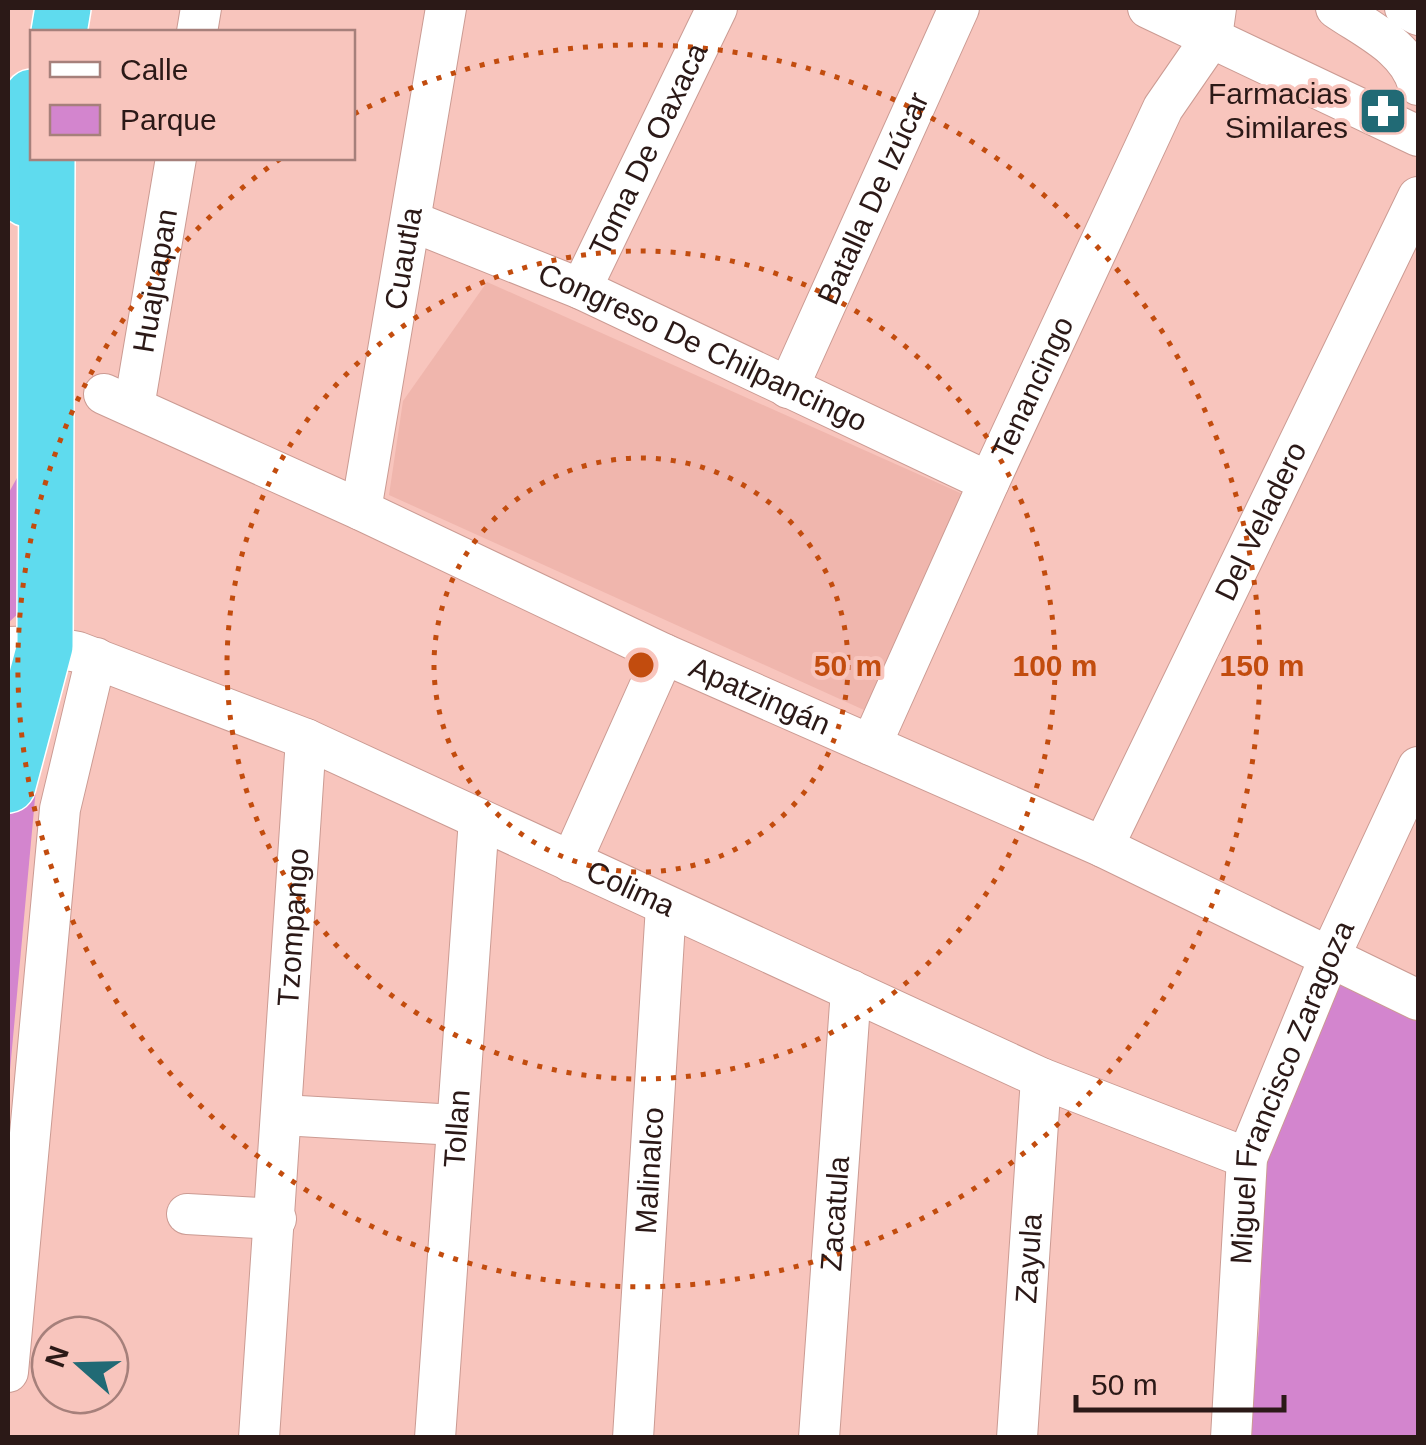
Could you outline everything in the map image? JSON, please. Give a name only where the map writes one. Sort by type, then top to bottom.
[{"type":"highway","points":[[8,468],[24,429],[30,135]]},
{"type":"highway","points":[[8,786],[50,650],[48,160]]},
{"type":"street","name":"Cuautla","points":[[360,510],[446,8]]},
{"type":"street","name":"Toma De Oaxaca","points":[[580,289],[717,8]]},
{"type":"street","name":"Batalla De Izúcar","points":[[788,388],[959,8]]},
{"type":"street","points":[[1148,8],[1214,22],[1418,136]]},
{"type":"street","points":[[1336,8],[1402,54],[1418,85]]},
{"type":"street","points":[[1405,8],[1418,15]]},
{"type":"street","name":"Tenancingo","points":[[871,745],[988,482],[1163,108],[1214,22]]},
{"type":"street","name":"Huajuapan","points":[[119,401],[176,160]]},
{"type":"street","name":"Del Veladero","points":[[1103,847],[1418,197]]},
{"type":"street","name":"Congreso De Chilpancingo","points":[[410,220],[580,289],[988,482]]},
{"type":"street","name":"Apatzingán","points":[[119,401],[664,654],[1103,847],[1418,1000]]},
{"type":"street","points":[[8,1372],[60,808],[50,650]]},
{"type":"street","name":"Colima","points":[[50,650],[306,740],[1041,1078],[1247,1158]]},
{"type":"street","points":[[571,862],[664,654]]},
{"type":"street","name":"Tzompango","points":[[259,1438],[306,740]]},
{"type":"street","name":"Miguel Francisco Zaragoza","points":[[1231,1438],[1247,1158],[1330,956],[1416,777]]},
{"type":"street","name":"Tollan","points":[[435,1438],[479,819]]},
{"type":"street","name":"Malinalco","points":[[632,1438],[666,906]]},
{"type":"street","name":"Zacatula","points":[[819,1438],[851,990]]},
{"type":"street","name":"Zayula","points":[[1016,1438],[1041,1078]]},
{"type":"street","points":[[282,1115],[456,1125]]},
{"type":"street","points":[[188,1214],[276,1219]]},
{"type":"shaded area","points":[[487,282],[965,495],[864,710],[389,495],[403,401]]},
{"type":"green space","points":[[27,460],[21,611],[8,623],[8,494]]},
{"type":"green space","points":[[46,679],[8,1092],[8,820]]},
{"type":"green space","points":[[1338,982],[1418,1022],[1418,1437],[1249,1438],[1259,1327],[1266,1148]]},
{"type":"place","name":"Farmacias Similares","points":[[1383,111]]}]
